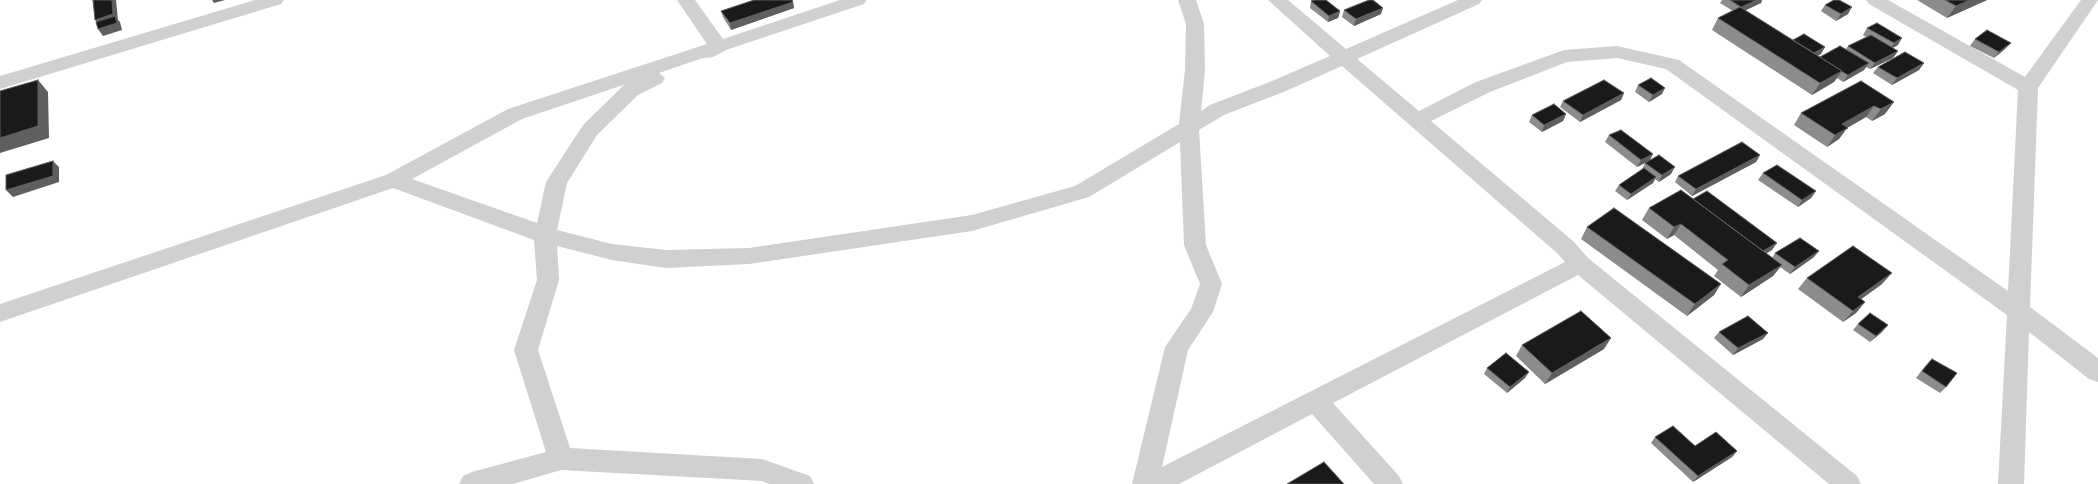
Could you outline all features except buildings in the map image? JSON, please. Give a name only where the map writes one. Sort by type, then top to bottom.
[{"type":"street","points":[[0,83],[275,0]]},
{"type":"street","points":[[686,0],[719,47]]},
{"type":"street","points":[[0,313],[393,180],[515,114],[858,0]]},
{"type":"street","points":[[1145,484],[1178,347],[1201,312],[1211,284],[1195,245],[1189,127],[1195,70],[1195,24],[1187,0]]},
{"type":"street","points":[[1277,0],[1565,247],[1580,264],[1848,484]]},
{"type":"street","points":[[393,180],[545,235],[612,252],[666,259],[749,256],[972,223],[1082,192],[1217,110],[1279,86],[1472,0]]},
{"type":"street","points":[[1875,0],[2028,87]]},
{"type":"street","points":[[2011,484],[2020,312],[2028,87],[2090,0]]},
{"type":"street","points":[[560,459],[526,350],[548,280],[545,235],[557,182],[590,130],[632,90],[719,47]]},
{"type":"street","points":[[1417,120],[1483,87],[1564,56],[1617,52],[1672,64],[2020,312],[2098,372]]},
{"type":"street","points":[[1154,484],[1580,264]]},
{"type":"street","points":[[1316,401],[1390,484]]},
{"type":"street","points":[[472,484],[560,459],[762,470],[801,484]]}]
